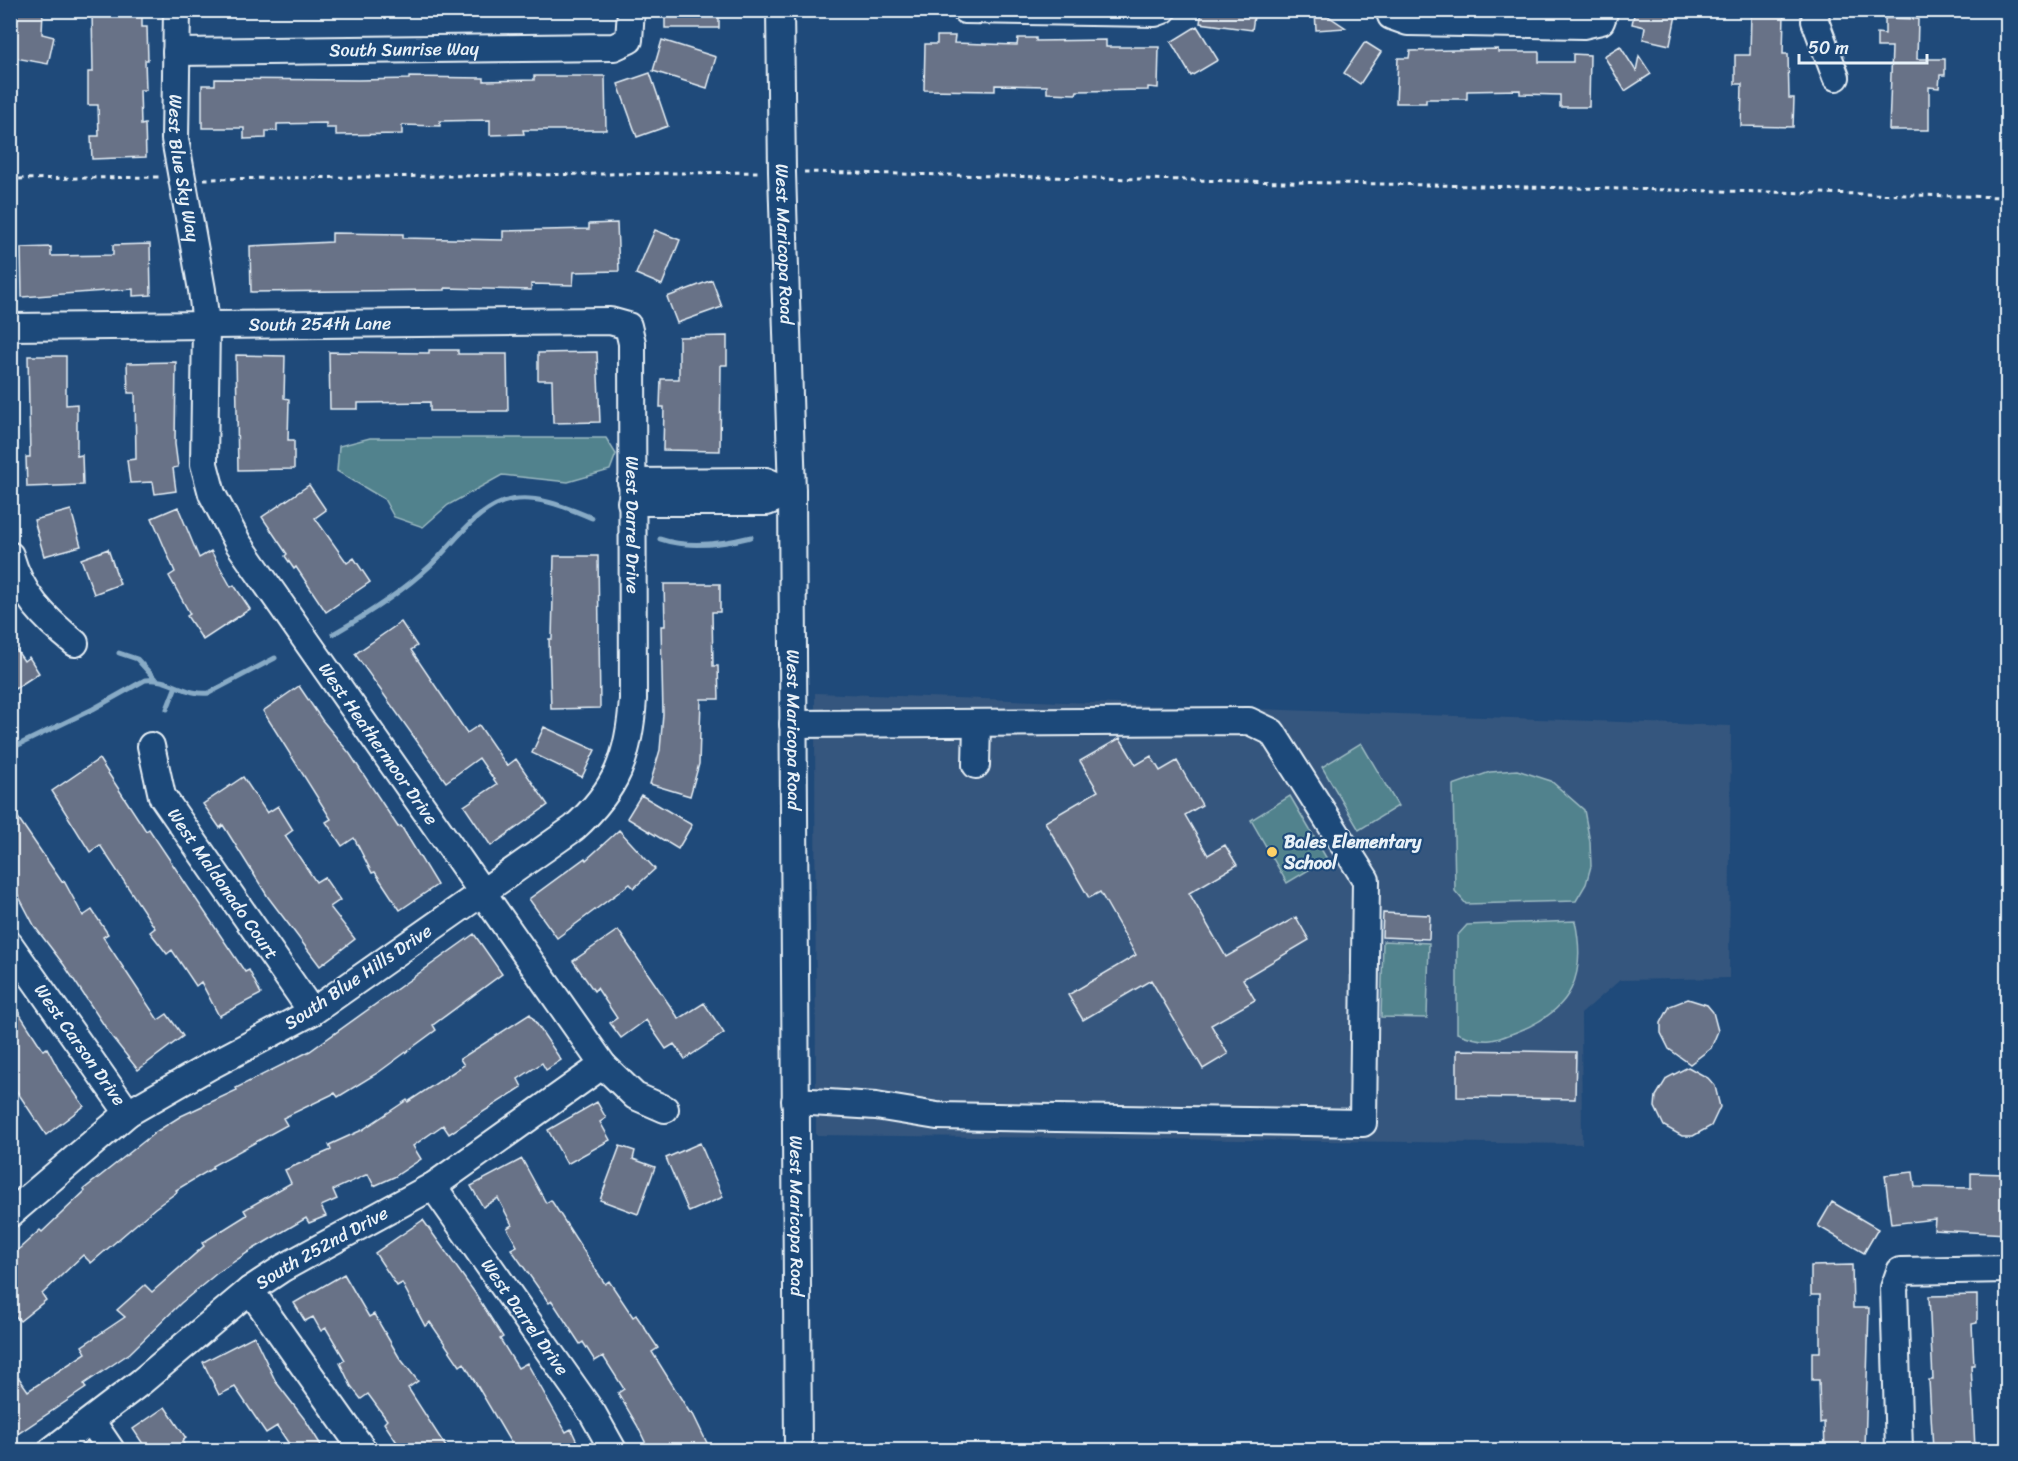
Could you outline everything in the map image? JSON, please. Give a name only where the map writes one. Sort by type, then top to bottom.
[{"type":"street","name":"West Blue Sky Way","points":[[177,10],[175,139],[202,290],[206,325]]},
{"type":"street","name":"South Sunrise Way","points":[[176,52],[614,47],[629,39],[631,10]]},
{"type":"street","name":"West Maricopa Road","points":[[780,10],[782,172],[792,492],[798,1450]]},
{"type":"street","points":[[965,10],[1155,13],[1163,10]]},
{"type":"street","points":[[1816,10],[1815,21],[1836,77]]},
{"type":"street","points":[[1390,13],[1408,22],[1583,25],[1603,16]]},
{"type":"street","name":"South 254th Lane","points":[[10,327],[610,321],[628,326]]},
{"type":"street","name":"West Heathermoor Drive","points":[[206,325],[204,464],[212,494],[222,516],[238,543],[484,891],[603,1065],[635,1096],[665,1109]]},
{"type":"street","name":"West Darrel Drive","points":[[628,326],[632,343],[631,723]]},
{"type":"street","points":[[631,492],[766,502],[792,492]]},
{"type":"street","points":[[10,555],[26,594],[43,617],[75,643]]},
{"type":"street","points":[[793,724],[1249,722],[1272,732],[1366,880],[1363,1123],[937,1116],[876,1106],[795,1101]]},
{"type":"street","name":"South Blue Hills Drive","points":[[10,1214],[129,1113],[210,1066],[312,1012],[574,828],[604,798],[625,754],[631,723]]},
{"type":"street","points":[[976,765],[977,723]]},
{"type":"street","name":"West Maldonado Court","points":[[151,746],[162,796],[312,1012]]},
{"type":"street","name":"West Carson Drive","points":[[10,945],[129,1113]]},
{"type":"street","name":"South 252nd Drive","points":[[52,1450],[92,1422],[250,1290],[283,1268],[433,1186],[603,1065]]},
{"type":"street","name":"West Darrel Drive","points":[[433,1186],[569,1379],[613,1450]]},
{"type":"street","points":[[1899,1450],[1894,1288],[1900,1271],[2007,1269]]},
{"type":"street","points":[[250,1290],[363,1450]]},
{"type":"street","points":[[92,1422],[111,1450]]},
{"type":"path","points":[[10,179],[782,172],[2007,197]]},
{"type":"path","points":[[2007,1421],[2005,1435],[2007,1446]]},
{"type":"shaded area","name":"Bales Elementary School","points":[[815,693],[1731,726],[1729,978],[1620,980],[1581,1014],[1582,1144],[816,1135]]},
{"type":"green space","points":[[370,438],[606,438],[616,454],[610,470],[568,482],[502,475],[448,505],[423,527],[394,517],[384,499],[337,471],[339,446]]},
{"type":"green space","points":[[1361,743],[1398,806],[1359,830],[1322,767]]},
{"type":"green space","points":[[1517,770],[1551,781],[1584,810],[1590,842],[1591,866],[1586,884],[1576,901],[1466,904],[1455,891],[1453,785],[1490,772]]},
{"type":"green space","points":[[1290,796],[1327,859],[1287,883],[1251,820]]},
{"type":"green space","points":[[1575,921],[1579,959],[1571,989],[1563,1002],[1537,1023],[1502,1038],[1482,1040],[1457,1033],[1457,936],[1467,925]]},
{"type":"green space","points":[[1383,941],[1429,943],[1427,1018],[1381,1017]]},
{"type":"building","points":[[10,10],[43,10],[42,34],[54,37],[48,64],[10,57]]},
{"type":"building","points":[[92,10],[142,10],[142,27],[147,27],[148,60],[145,60],[146,90],[140,90],[141,125],[145,124],[146,157],[92,159],[91,136],[99,136],[98,105],[88,105],[88,72],[93,72]]},
{"type":"building","points":[[665,10],[719,10],[719,28],[665,28]]},
{"type":"building","points":[[1202,10],[1255,10],[1252,30],[1200,23]]},
{"type":"building","points":[[1315,10],[1319,10],[1346,28],[1316,30]]},
{"type":"building","points":[[1635,10],[1656,10],[1676,15],[1670,45],[1643,39],[1645,27],[1632,24]]},
{"type":"building","points":[[1751,12],[1784,13],[1783,54],[1788,54],[1789,98],[1794,98],[1793,127],[1741,126],[1742,84],[1735,84],[1735,55],[1750,55]]},
{"type":"building","points":[[1885,18],[1918,19],[1917,59],[1945,59],[1945,75],[1940,75],[1939,88],[1929,87],[1929,130],[1889,130],[1892,47],[1877,47],[1877,33],[1885,34]]},
{"type":"building","points":[[1197,26],[1218,60],[1191,76],[1171,42]]},
{"type":"building","points":[[937,36],[955,36],[954,43],[1017,45],[1018,38],[1036,38],[1036,41],[1106,40],[1106,47],[1159,47],[1158,88],[1077,91],[1076,94],[1047,93],[1047,86],[995,85],[995,91],[924,90],[925,44],[937,44]]},
{"type":"building","points":[[662,40],[716,57],[707,88],[653,71]]},
{"type":"building","points":[[1365,42],[1381,52],[1360,84],[1344,73]]},
{"type":"building","points":[[1620,46],[1636,71],[1639,56],[1651,74],[1625,91],[1604,56]]},
{"type":"building","points":[[1498,49],[1498,52],[1539,52],[1539,62],[1573,62],[1573,54],[1590,55],[1589,107],[1560,107],[1560,95],[1520,94],[1520,90],[1467,91],[1467,99],[1426,99],[1426,103],[1396,103],[1398,58],[1409,58],[1410,51]]},
{"type":"building","points":[[650,73],[668,126],[637,137],[618,84]]},
{"type":"building","points":[[534,76],[605,76],[606,130],[523,130],[524,134],[490,135],[490,120],[440,121],[440,126],[402,125],[402,134],[336,135],[336,128],[326,128],[326,123],[277,124],[277,131],[266,131],[266,138],[244,139],[244,128],[202,128],[202,85],[215,85],[215,79],[358,80],[409,79],[409,77],[484,78],[484,81],[534,80]]},
{"type":"building","points":[[617,223],[619,271],[574,272],[573,285],[531,284],[531,290],[445,288],[445,290],[251,292],[250,246],[332,242],[332,233],[403,234],[403,238],[503,240],[503,231],[589,229],[589,224]]},
{"type":"building","points":[[655,230],[680,240],[662,285],[636,274]]},
{"type":"building","points":[[150,244],[151,295],[133,296],[133,289],[22,297],[21,248],[51,247],[51,256],[113,255],[113,245]]},
{"type":"building","points":[[712,280],[722,307],[677,323],[667,297]]},
{"type":"building","points":[[727,336],[727,365],[721,365],[720,451],[663,450],[664,407],[660,407],[661,379],[679,379],[679,337]]},
{"type":"building","points":[[429,350],[458,350],[458,354],[507,354],[508,411],[430,411],[430,402],[358,403],[358,409],[330,409],[329,352],[429,353]]},
{"type":"building","points":[[597,352],[600,422],[553,423],[552,380],[538,380],[538,353]]},
{"type":"building","points":[[236,355],[285,356],[284,398],[289,399],[288,440],[294,440],[294,469],[238,470]]},
{"type":"building","points":[[28,356],[66,356],[66,405],[77,404],[77,456],[82,455],[83,485],[27,487],[26,457],[30,457]]},
{"type":"building","points":[[176,362],[175,444],[178,467],[173,468],[176,491],[155,494],[153,482],[130,483],[127,460],[136,459],[135,393],[128,393],[127,363]]},
{"type":"building","points":[[309,485],[326,510],[315,518],[347,563],[354,558],[370,582],[326,612],[296,567],[294,569],[285,556],[287,554],[262,517]]},
{"type":"building","points":[[178,507],[199,558],[211,551],[231,587],[234,585],[250,609],[203,640],[187,616],[190,614],[169,576],[175,572],[152,518]]},
{"type":"building","points":[[71,510],[81,546],[44,556],[34,520]]},
{"type":"building","points":[[108,549],[120,584],[94,594],[81,559]]},
{"type":"building","points":[[554,556],[598,556],[600,708],[551,709],[549,639],[552,639]]},
{"type":"building","points":[[664,584],[720,584],[720,612],[712,612],[713,666],[718,666],[719,699],[701,699],[699,764],[690,796],[650,784],[660,750],[663,714],[661,626],[665,626]]},
{"type":"building","points":[[401,622],[417,646],[411,650],[467,733],[479,725],[507,766],[516,759],[548,805],[491,846],[464,806],[497,784],[479,758],[446,782],[355,654]]},
{"type":"building","points":[[10,641],[24,661],[29,657],[39,673],[10,692]]},
{"type":"building","points":[[299,686],[322,720],[350,754],[398,827],[401,826],[437,885],[400,910],[375,872],[372,873],[354,838],[342,846],[326,822],[331,819],[263,711]]},
{"type":"building","points":[[544,727],[595,750],[582,777],[532,753]]},
{"type":"building","points":[[1120,738],[1136,765],[1151,756],[1160,771],[1177,761],[1202,805],[1185,815],[1208,855],[1225,845],[1237,865],[1189,893],[1226,957],[1296,917],[1309,940],[1243,979],[1255,1000],[1211,1025],[1228,1054],[1203,1069],[1151,980],[1083,1020],[1068,995],[1136,955],[1100,892],[1089,898],[1045,822],[1098,791],[1080,761]]},
{"type":"building","points":[[99,759],[146,831],[149,829],[245,972],[249,970],[261,994],[219,1016],[201,982],[196,986],[172,950],[167,954],[150,932],[155,928],[100,845],[90,852],[52,791]]},
{"type":"building","points":[[243,777],[267,813],[278,806],[293,830],[285,836],[316,882],[324,877],[340,900],[330,907],[355,939],[320,966],[268,897],[223,825],[220,828],[203,804]]},
{"type":"building","points":[[641,795],[692,825],[678,849],[627,818]]},
{"type":"building","points":[[10,806],[62,882],[64,881],[83,916],[92,910],[108,934],[103,937],[158,1020],[167,1014],[183,1036],[138,1070],[112,1037],[64,965],[35,927],[17,893],[10,898]]},
{"type":"building","points":[[619,830],[655,869],[634,888],[630,884],[557,938],[529,899],[585,858],[586,860]]},
{"type":"building","points":[[1383,913],[1430,915],[1429,939],[1382,937]]},
{"type":"building","points":[[618,930],[679,1019],[704,1003],[724,1033],[685,1059],[674,1044],[666,1049],[646,1020],[621,1038],[610,1023],[617,1018],[597,988],[594,991],[573,961]]},
{"type":"building","points":[[474,934],[502,974],[433,1025],[436,1030],[379,1072],[338,1097],[335,1093],[283,1118],[287,1125],[212,1166],[213,1168],[176,1190],[177,1192],[91,1263],[83,1255],[42,1294],[46,1300],[20,1321],[10,1310],[10,1257],[40,1230],[42,1232],[85,1191],[84,1189],[157,1131],[181,1116],[237,1090],[236,1088],[310,1051]]},
{"type":"building","points":[[10,999],[43,1050],[47,1048],[60,1072],[84,1106],[46,1135],[10,1081]]},
{"type":"building","points":[[1688,999],[1707,1005],[1713,1012],[1718,1031],[1711,1048],[1690,1064],[1669,1049],[1661,1033],[1661,1023],[1670,1006]]},
{"type":"building","points":[[530,1014],[561,1060],[546,1070],[542,1063],[518,1079],[522,1087],[449,1134],[443,1125],[413,1146],[421,1159],[394,1177],[374,1186],[368,1174],[333,1190],[337,1199],[321,1206],[326,1216],[309,1223],[306,1218],[216,1274],[181,1303],[130,1353],[84,1384],[86,1388],[10,1439],[10,1384],[19,1378],[28,1391],[86,1353],[82,1346],[125,1317],[117,1310],[145,1285],[152,1292],[204,1246],[202,1243],[247,1215],[244,1210],[291,1183],[285,1170],[331,1150],[329,1145],[362,1130],[407,1100],[408,1102],[464,1065],[460,1059]]},
{"type":"building","points":[[1457,1050],[1576,1052],[1575,1099],[1457,1097]]},
{"type":"building","points":[[1688,1067],[1708,1078],[1715,1086],[1720,1107],[1711,1126],[1693,1136],[1682,1136],[1664,1126],[1655,1107],[1656,1096],[1667,1078]]},
{"type":"building","points":[[597,1102],[606,1118],[600,1122],[610,1140],[567,1164],[548,1130]]},
{"type":"building","points":[[700,1143],[723,1197],[689,1212],[666,1158]]},
{"type":"building","points":[[620,1146],[635,1151],[633,1159],[655,1167],[638,1214],[600,1200]]},
{"type":"building","points":[[522,1159],[546,1203],[551,1200],[605,1284],[609,1281],[633,1317],[636,1315],[658,1348],[652,1352],[690,1413],[692,1412],[708,1445],[695,1450],[649,1450],[618,1393],[624,1389],[603,1356],[595,1361],[583,1342],[580,1344],[552,1301],[549,1303],[511,1249],[517,1246],[507,1228],[512,1225],[498,1198],[483,1207],[471,1186]]},
{"type":"building","points":[[1913,1172],[1915,1187],[1971,1188],[1971,1173],[2007,1174],[2007,1234],[1934,1230],[1935,1219],[1891,1224],[1885,1175]]},
{"type":"building","points":[[1832,1202],[1878,1229],[1864,1253],[1818,1226]]},
{"type":"building","points":[[423,1220],[475,1293],[503,1337],[500,1339],[518,1368],[527,1363],[566,1432],[571,1429],[578,1444],[564,1450],[515,1450],[464,1363],[460,1366],[430,1322],[425,1326],[402,1283],[397,1286],[375,1253]]},
{"type":"building","points":[[1852,1265],[1853,1308],[1869,1308],[1865,1450],[1825,1450],[1824,1422],[1820,1423],[1819,1380],[1812,1380],[1812,1352],[1820,1352],[1820,1295],[1811,1295],[1811,1266]]},
{"type":"building","points":[[344,1274],[369,1317],[374,1314],[399,1357],[418,1381],[408,1388],[448,1450],[402,1450],[384,1423],[387,1420],[368,1394],[361,1399],[351,1386],[340,1363],[345,1360],[326,1328],[321,1331],[313,1317],[305,1321],[294,1303]]},
{"type":"building","points":[[1977,1295],[1977,1323],[1972,1324],[1974,1365],[1971,1365],[1975,1449],[1933,1450],[1929,1380],[1933,1380],[1929,1296]]},
{"type":"building","points":[[254,1336],[276,1382],[306,1421],[324,1450],[293,1450],[277,1426],[266,1433],[235,1387],[219,1395],[203,1362]]},
{"type":"building","points":[[165,1407],[186,1438],[182,1441],[188,1450],[147,1450],[133,1429]]},
{"type":"waterway","points":[[333,634],[408,585],[431,565],[473,521],[503,502],[514,499],[549,502],[592,518]]},
{"type":"waterway","points":[[660,539],[694,545],[729,542],[751,537]]},
{"type":"waterway","points":[[119,653],[137,659],[155,679]]},
{"type":"waterway","points":[[10,749],[93,709],[145,680],[161,681],[193,692],[209,693],[275,658]]},
{"type":"waterway","points":[[167,709],[176,686]]},
{"type":"place","name":"Bales Elementary School","points":[[1272,852]]}]
